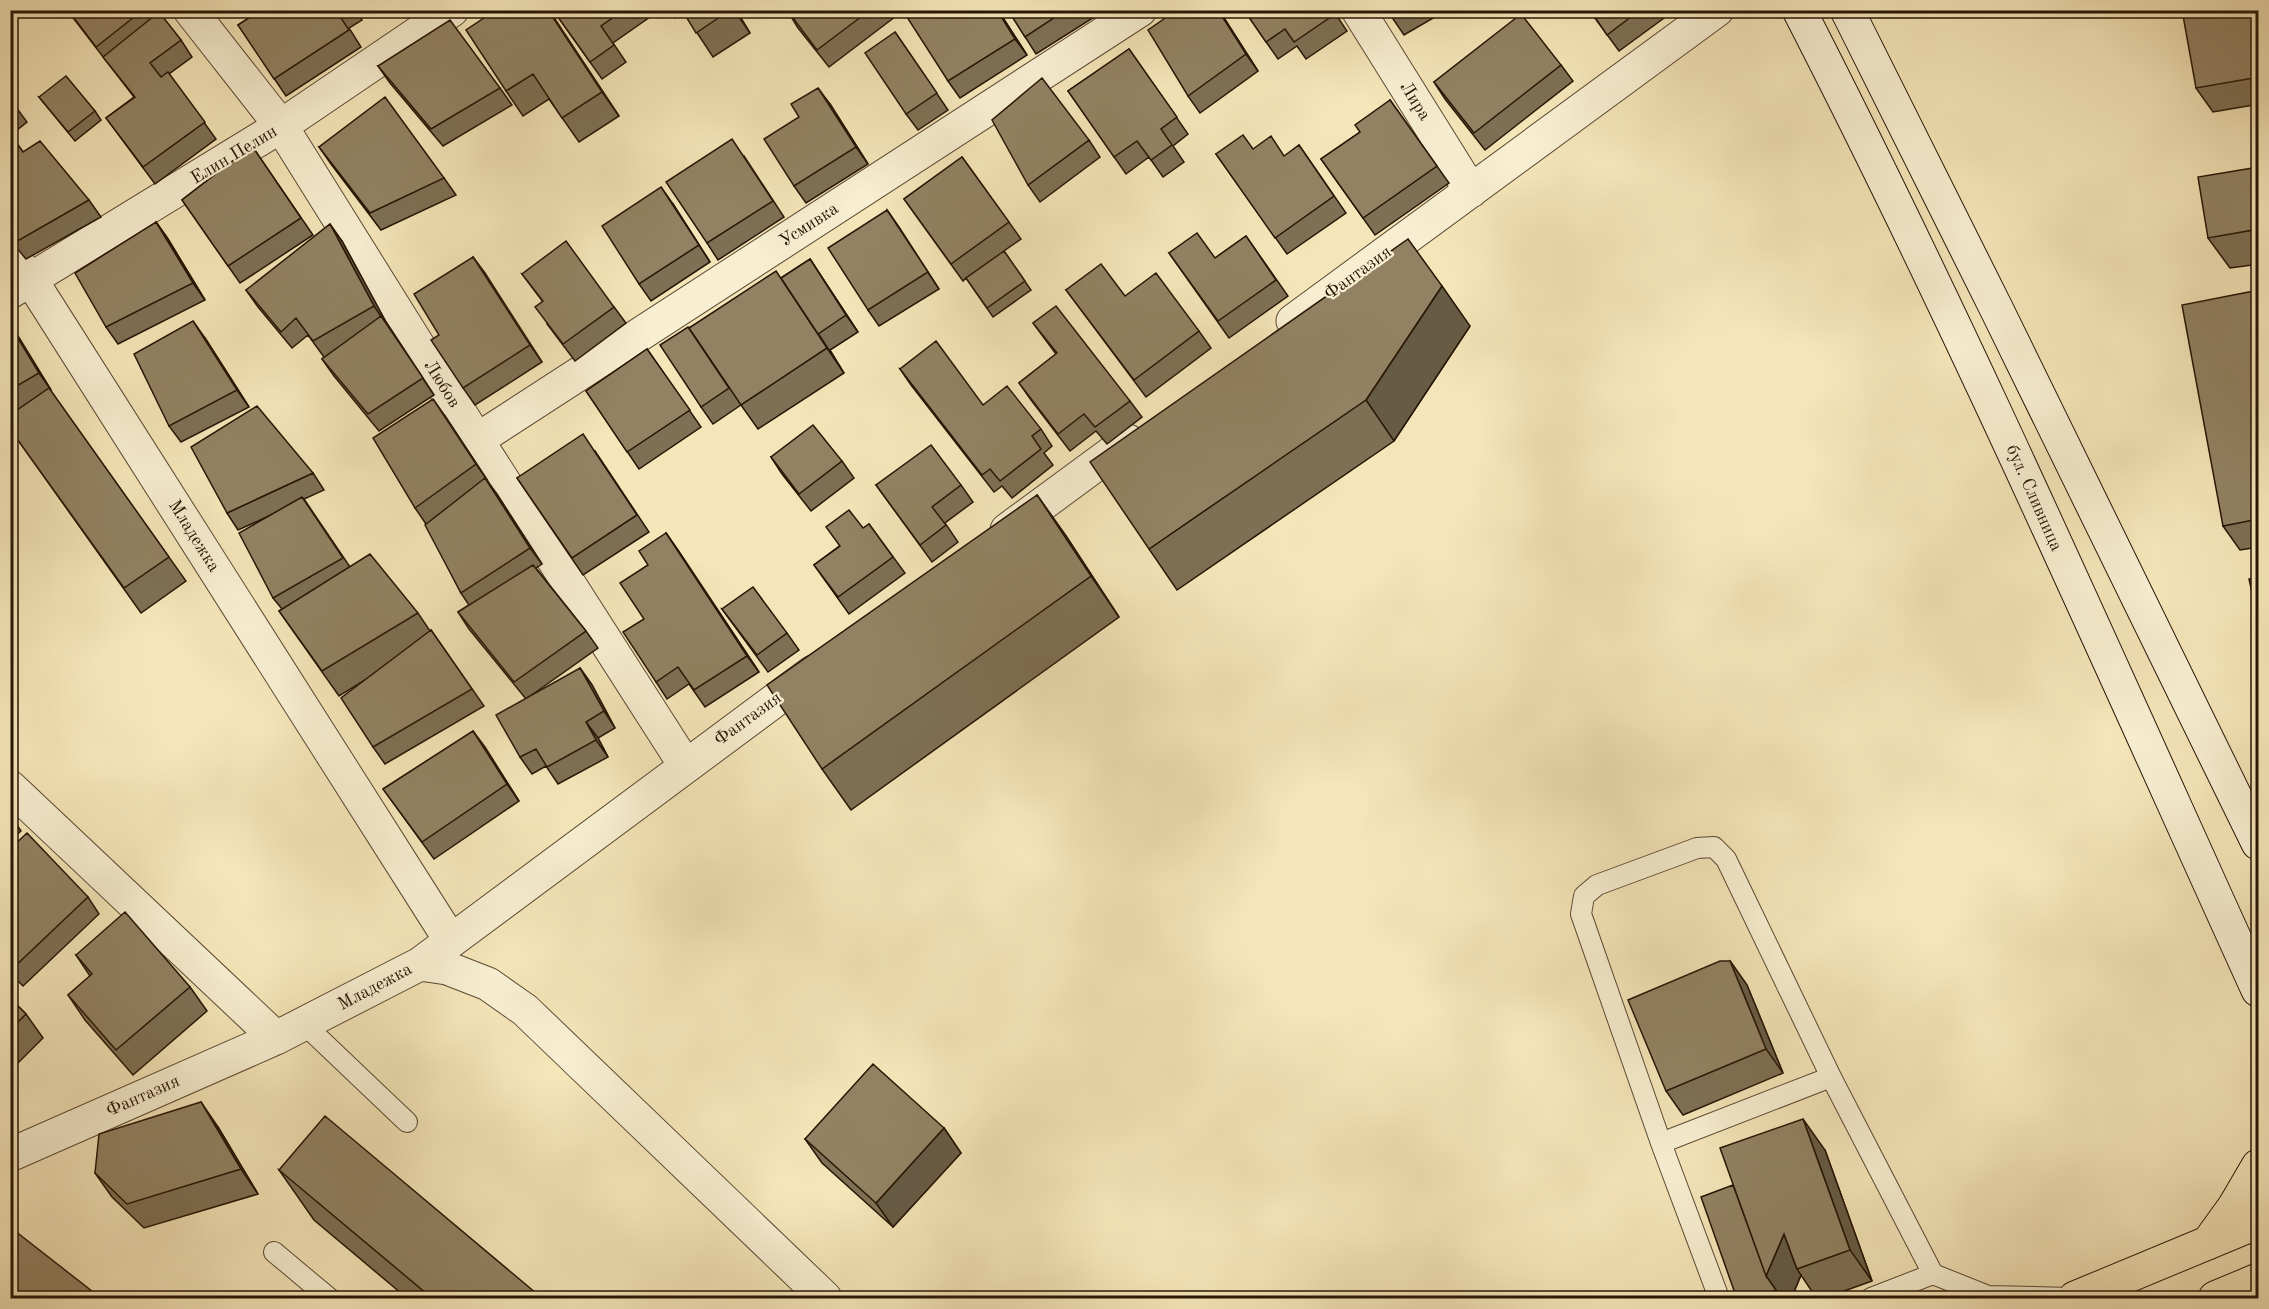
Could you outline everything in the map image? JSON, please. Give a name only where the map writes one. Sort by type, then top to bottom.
[{"type":"main road","points":[[2208,1243],[2259,1166]]},
{"type":"main road","points":[[2073,1299],[2259,1222]]},
{"type":"main road","points":[[2215,1299],[2259,1280]]},
{"type":"street","name":"Любов","points":[[190,10],[281,126],[477,440],[685,765]]},
{"type":"street","name":"Елин Пелин","points":[[20,286],[281,126],[452,10]]},
{"type":"street","name":"Усмивка","points":[[477,440],[1140,10]]},
{"type":"street","name":"Лира","points":[[1358,10],[1471,191]]},
{"type":"street","name":"Фантазия","points":[[1270,338],[1718,10]]},
{"type":"street","name":"бул. Сливница","points":[[1799,10],[1956,326],[2259,990]]},
{"type":"street","points":[[1847,10],[1991,297],[2259,843]]},
{"type":"street","name":"Младежка","points":[[10,254],[20,286],[451,941]]},
{"type":"street","points":[[982,548],[1155,422]]},
{"type":"street","name":"Фантазия","points":[[420,964],[838,653]]},
{"type":"street","points":[[10,787],[290,1031]]},
{"type":"street","name":"Младежка","points":[[290,1031],[420,964],[447,968],[488,984],[525,1010],[825,1299]]},
{"type":"street","name":"Фантазия","points":[[10,1155],[290,1031]]},
{"type":"lane","points":[[1719,1299],[1661,1143],[1581,914],[1584,897],[1597,885],[1697,848],[1714,847],[1726,859],[1831,1077],[1933,1274],[1988,1296],[2073,1299]]},
{"type":"lane","points":[[290,1031],[408,1122]]},
{"type":"lane","points":[[1661,1143],[1831,1077]]},
{"type":"lane","points":[[273,1252],[329,1299]]},
{"type":"lane","points":[[1871,1299],[1933,1274]]},
{"type":"building","points":[[68,10],[143,10],[96,47]]},
{"type":"building","points":[[261,10],[339,10],[337,12],[349,30],[274,79],[238,25]]},
{"type":"building","points":[[496,10],[548,10],[602,92],[562,118],[533,74],[506,91],[466,30]]},
{"type":"building","points":[[553,10],[624,10],[601,26],[614,45],[590,62]]},
{"type":"building","points":[[682,10],[730,10],[696,33]]},
{"type":"building","points":[[787,10],[870,10],[817,50]]},
{"type":"building","points":[[911,10],[997,10],[1015,39],[948,81],[905,14]]},
{"type":"building","points":[[1008,10],[1066,10],[1025,37]]},
{"type":"building","points":[[1177,10],[1218,10],[1246,54],[1188,96],[1148,30]]},
{"type":"building","points":[[1244,10],[1332,10],[1335,14],[1294,42],[1285,29],[1266,42]]},
{"type":"building","points":[[1590,10],[1640,10],[1607,35]]},
{"type":"building","points":[[2182,10],[2259,10],[2259,77],[2196,88]]},
{"type":"building","points":[[159,12],[181,40],[150,63],[161,77],[168,72],[205,122],[143,167],[106,118],[135,97],[103,57]]},
{"type":"building","points":[[1521,14],[1561,65],[1474,133],[1434,82]]},
{"type":"building","points":[[450,20],[500,88],[431,129],[378,66]]},
{"type":"building","points":[[895,32],[937,93],[906,114],[865,53]]},
{"type":"building","points":[[1129,49],[1177,117],[1161,129],[1172,145],[1151,160],[1137,141],[1114,157],[1068,91]]},
{"type":"building","points":[[66,76],[95,111],[68,132],[39,97]]},
{"type":"building","points":[[1042,78],[1089,140],[1028,185],[992,120]]},
{"type":"building","points":[[818,88],[856,147],[794,186],[764,139],[799,117],[791,104]]},
{"type":"building","points":[[385,97],[444,178],[370,213],[319,147]]},
{"type":"building","points":[[10,99],[16,106],[10,110]]},
{"type":"building","points":[[1390,100],[1437,166],[1363,218],[1321,159],[1360,132],[1355,125]]},
{"type":"building","points":[[10,134],[23,152],[40,141],[89,200],[14,243],[10,238]]},
{"type":"building","points":[[1243,135],[1253,149],[1271,136],[1284,156],[1299,145],[1334,196],[1275,238],[1216,154]]},
{"type":"building","points":[[732,139],[773,201],[707,243],[666,182]]},
{"type":"building","points":[[252,146],[301,218],[228,266],[182,200]]},
{"type":"building","points":[[962,157],[1009,222],[951,264],[904,199]]},
{"type":"building","points":[[2259,167],[2259,229],[2208,238],[2198,177]]},
{"type":"building","points":[[661,187],[699,245],[639,284],[602,226]]},
{"type":"building","points":[[887,210],[928,272],[868,310],[828,248]]},
{"type":"building","points":[[156,222],[193,283],[106,327],[75,273]]},
{"type":"building","points":[[330,224],[374,306],[313,341],[296,318],[281,332],[246,290]]},
{"type":"building","points":[[1197,233],[1215,258],[1246,236],[1276,280],[1218,321],[1169,253]]},
{"type":"building","points":[[1408,239],[1442,286],[1366,400],[1149,549],[1090,462]]},
{"type":"building","points":[[566,241],[614,307],[563,344],[535,307],[543,301],[522,274]]},
{"type":"building","points":[[1004,251],[1025,281],[987,308],[966,278]]},
{"type":"building","points":[[473,257],[530,345],[463,388],[431,340],[439,335],[414,294]]},
{"type":"building","points":[[810,259],[846,315],[818,334],[781,278]]},
{"type":"building","points":[[1101,264],[1125,296],[1156,273],[1199,331],[1134,380],[1066,290]]},
{"type":"building","points":[[776,271],[827,348],[741,405],[689,328]]},
{"type":"building","points":[[2259,290],[2259,519],[2223,526],[2182,305]]},
{"type":"building","points":[[1056,306],[1130,401],[1095,427],[1084,414],[1058,434],[1019,383],[1057,353],[1033,323]]},
{"type":"building","points":[[381,316],[423,378],[368,414],[322,359]]},
{"type":"building","points":[[193,321],[237,390],[169,426],[134,354]]},
{"type":"building","points":[[10,325],[39,373],[10,390]]},
{"type":"building","points":[[688,327],[729,388],[701,407],[660,345]]},
{"type":"building","points":[[936,341],[983,405],[1007,386],[1041,429],[1032,436],[1041,449],[1000,481],[990,469],[982,475],[900,369]]},
{"type":"building","points":[[647,349],[690,410],[627,452],[586,391]]},
{"type":"building","points":[[49,388],[169,557],[124,588],[10,429],[10,415]]},
{"type":"building","points":[[433,399],[476,464],[415,508],[373,438]]},
{"type":"building","points":[[257,406],[313,473],[227,513],[191,447]]},
{"type":"building","points":[[813,425],[842,461],[799,494],[771,457]]},
{"type":"building","points":[[583,434],[637,515],[572,558],[517,478]]},
{"type":"building","points":[[931,445],[961,485],[932,507],[946,525],[920,545],[876,485]]},
{"type":"building","points":[[485,478],[530,548],[461,593],[425,525]]},
{"type":"building","points":[[1037,495],[1091,576],[822,769],[767,685]]},
{"type":"building","points":[[302,497],[343,558],[273,598],[239,533]]},
{"type":"building","points":[[849,510],[863,528],[869,524],[893,557],[838,597],[814,565],[840,546],[826,527]]},
{"type":"building","points":[[666,533],[747,656],[694,690],[678,667],[656,682],[623,632],[644,619],[620,583],[648,565],[639,551]]},
{"type":"building","points":[[370,554],[418,613],[322,671],[279,611]]},
{"type":"building","points":[[533,565],[586,631],[514,682],[458,612]]},
{"type":"building","points":[[2259,577],[2259,623],[2249,579]]},
{"type":"building","points":[[753,587],[787,633],[757,655],[722,609]]},
{"type":"building","points":[[431,630],[472,689],[373,747],[341,698]]},
{"type":"building","points":[[580,668],[604,711],[586,722],[596,740],[547,767],[536,749],[520,757],[496,715]]},
{"type":"building","points":[[473,731],[507,784],[422,842],[383,789]]},
{"type":"building","points":[[27,833],[88,897],[11,970],[10,849]]},
{"type":"building","points":[[125,912],[190,987],[116,1050],[68,995],[92,974],[76,955]]},
{"type":"building","points":[[1720,961],[1730,961],[1766,1049],[1666,1091],[1628,1000]]},
{"type":"building","points":[[10,998],[26,1014],[10,1030]]},
{"type":"building","points":[[873,1064],[944,1128],[876,1203],[805,1139]]},
{"type":"building","points":[[201,1102],[241,1169],[127,1204],[95,1173],[99,1134]]},
{"type":"building","points":[[325,1116],[543,1299],[433,1299],[279,1170]]},
{"type":"building","points":[[1803,1119],[1850,1250],[1797,1269],[1784,1234],[1766,1276],[1720,1148]]},
{"type":"building","points":[[1733,1185],[1766,1276],[1776,1290],[1753,1299],[1737,1299],[1701,1197]]},
{"type":"building","points":[[10,1227],[102,1299],[10,1299]]}]
